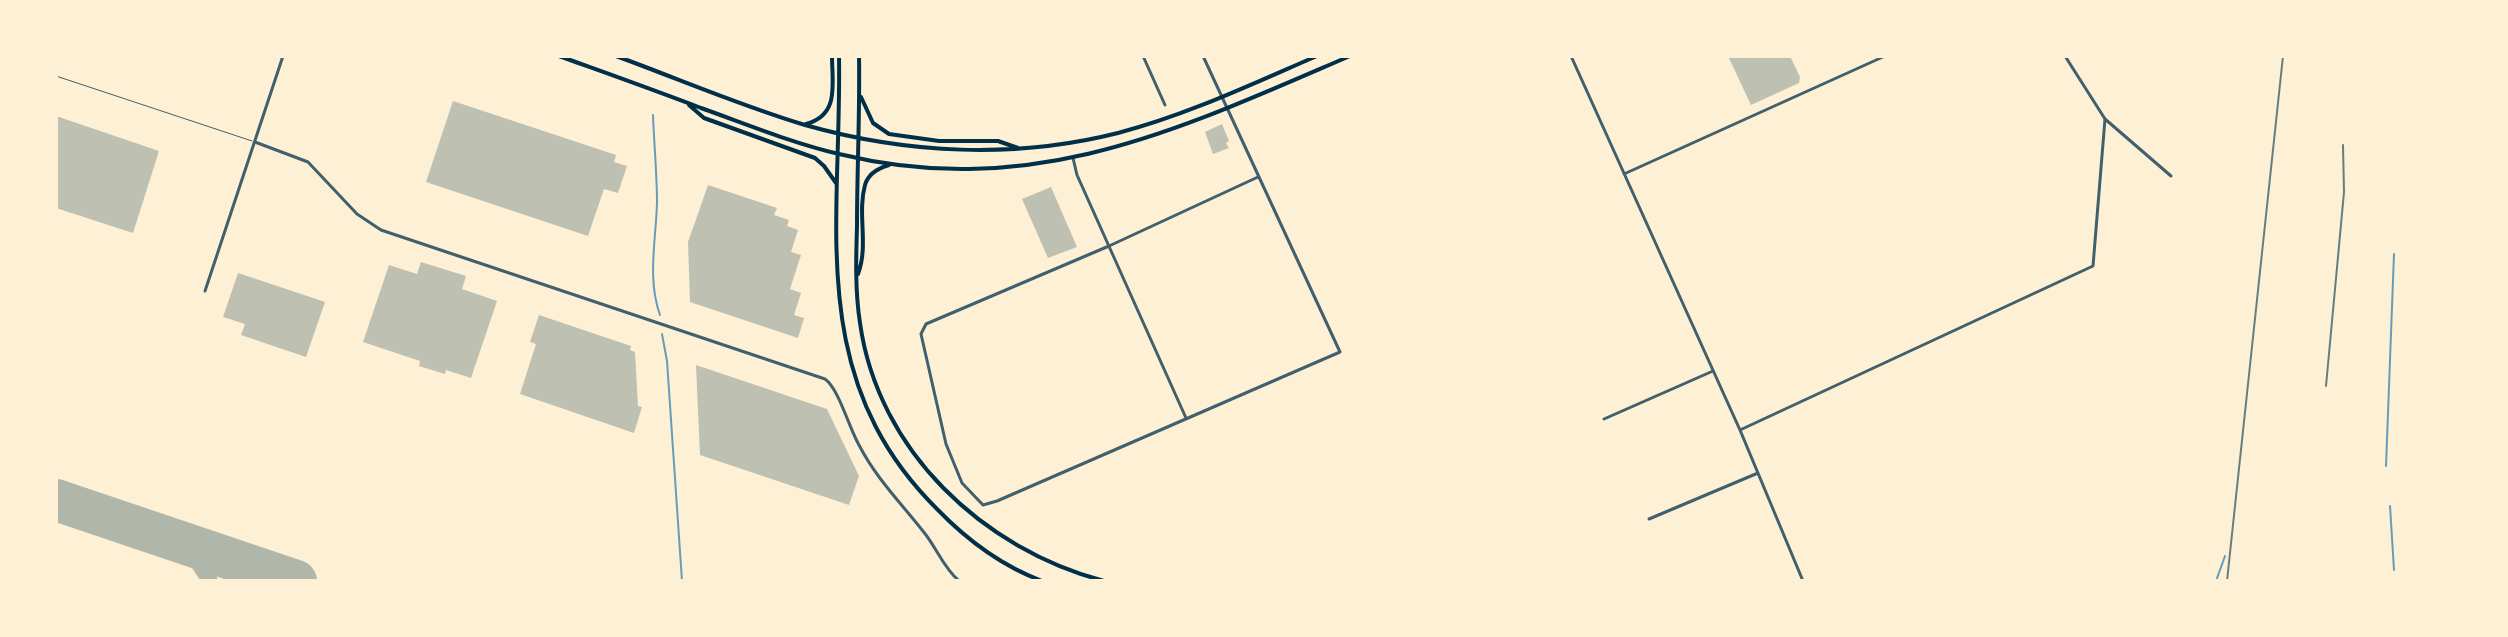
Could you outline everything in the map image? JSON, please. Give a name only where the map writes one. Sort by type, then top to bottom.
[{"type":"main road","points":[[559,56],[838,154],[891,164],[986,168],[1073,158],[1171,131],[1350,56]]},
{"type":"main road","points":[[616,56],[804,124],[929,149],[1020,149],[1121,132],[1171,117],[1317,56]]},
{"type":"main road","points":[[804,124],[821,118],[830,106],[832,56]]},
{"type":"main road","points":[[839,56],[839,308],[849,360],[876,429],[905,475],[945,518],[982,548],[1042,581]]},
{"type":"main road","points":[[859,56],[856,280],[860,325],[873,374],[896,425],[925,468],[959,504],[1001,537],[1038,558],[1104,581]]},
{"type":"main road","points":[[859,93],[873,123],[889,134],[939,141],[998,141],[1020,149]]},
{"type":"main road","points":[[685,102],[704,118],[815,158],[838,185]]},
{"type":"main road","points":[[856,280],[864,259],[865,185],[874,172],[891,164]]},
{"type":"street","points":[[205,291],[283,56]]},
{"type":"street","points":[[1143,56],[1165,105]]},
{"type":"street","points":[[1203,56],[1340,352],[983,505],[962,483],[946,444],[921,334],[926,324],[1109,246],[1258,177]]},
{"type":"street","points":[[1571,56],[1740,430],[1803,581]]},
{"type":"street","points":[[1624,174],[1885,56]]},
{"type":"street","points":[[2065,56],[2105,119],[2171,176]]},
{"type":"street","points":[[1740,430],[2093,266],[2105,119]]},
{"type":"street","points":[[255,142],[308,162],[357,214],[381,230],[825,379],[832,386],[848,426],[871,467],[896,502],[925,533],[946,568],[959,581]]},
{"type":"street","points":[[1073,158],[1077,175],[1186,418]]},
{"type":"street","points":[[1604,419],[1713,371]]},
{"type":"street","points":[[1649,519],[1758,473]]},
{"type":"lane","points":[[56,76],[255,142]]},
{"type":"building","points":[[1728,56],[1790,56],[1800,77],[1799,83],[1751,105]]},
{"type":"building","points":[[453,101],[616,155],[614,162],[627,166],[618,193],[604,189],[588,236],[426,182]]},
{"type":"building","points":[[56,116],[159,151],[133,233],[56,208]]},
{"type":"building","points":[[1222,124],[1229,148],[1213,154],[1205,132]]},
{"type":"building","points":[[708,185],[777,208],[774,215],[789,220],[787,226],[798,230],[791,252],[801,255],[790,289],[801,293],[794,315],[804,318],[798,338],[690,302],[688,242]]},
{"type":"building","points":[[1051,187],[1077,247],[1048,258],[1022,199]]},
{"type":"building","points":[[421,262],[466,276],[462,289],[497,301],[471,378],[419,366],[420,361],[363,342],[389,265],[417,274]]},
{"type":"building","points":[[238,273],[325,302],[306,357],[241,335],[245,324],[223,317]]},
{"type":"building","points":[[539,315],[631,346],[630,350],[635,352],[638,406],[642,407],[634,433],[520,394],[536,344],[530,342]]},
{"type":"building","points":[[696,365],[827,409],[859,476],[849,505],[700,455]]},
{"type":"waterway","points":[[653,115],[657,203],[653,273],[660,315]]},
{"type":"waterway","points":[[2386,466],[2394,254]]},
{"type":"waterway","points":[[662,334],[667,361],[682,581]]},
{"type":"waterway","points":[[2390,506],[2394,570]]},
{"type":"waterway","points":[[2216,581],[2225,556]]},
{"type":"taxiway","points":[[158,534],[194,556],[210,581]]},
{"type":"runway","points":[[56,500],[296,581]]},
{"type":"railway","points":[[2227,581],[2283,56]]},
{"type":"railway","points":[[2326,386],[2344,192],[2343,145]]}]
